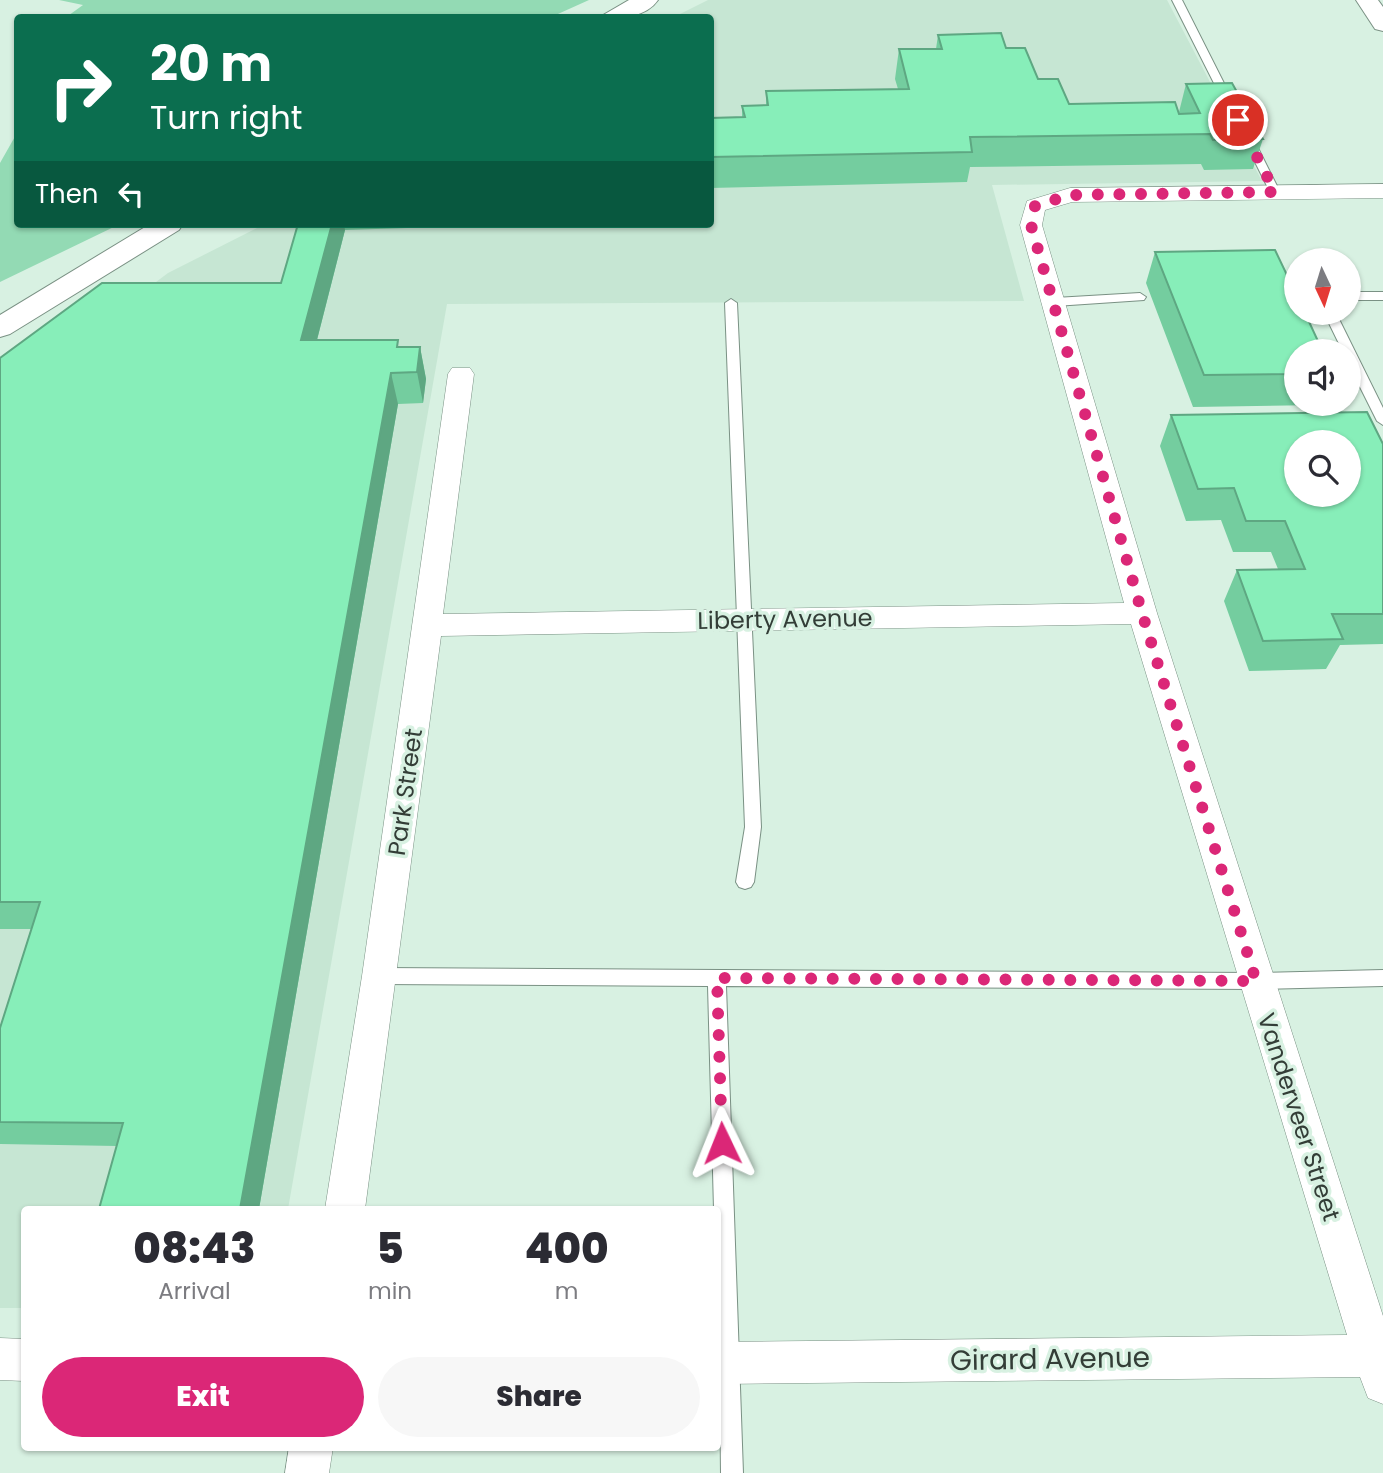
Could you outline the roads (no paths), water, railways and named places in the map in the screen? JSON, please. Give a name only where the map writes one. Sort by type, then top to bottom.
[{"type":"main road","points":[[617,14],[647,0]]},
{"type":"main road","points":[[1367,0],[1383,24]]},
{"type":"main road","points":[[0,328],[162,228]]},
{"type":"street","points":[[1275,192],[1383,191]]},
{"type":"street","name":"Vanderveer Street","points":[[1275,192],[1070,195],[1035,206],[1031,225],[1142,613],[1256,981],[1380,1365]]},
{"type":"street","name":"Park Street","points":[[345,1206],[380,976],[461,374]]},
{"type":"street","name":"Liberty Avenue","points":[[428,625],[1142,613]]},
{"type":"street","points":[[0,1359],[21,1360]]},
{"type":"street","name":"Girard Avenue","points":[[723,1363],[1380,1365]]},
{"type":"street","points":[[307,1473],[310,1451]]},
{"type":"lane","points":[[1177,0],[1232,108]]},
{"type":"lane","points":[[1244,132],[1275,192]]},
{"type":"lane","points":[[1362,296],[1383,296]]},
{"type":"lane","points":[[1055,302],[1140,297]]},
{"type":"lane","points":[[730,303],[753,827],[745,882]]},
{"type":"lane","points":[[1361,376],[1383,421]]},
{"type":"lane","points":[[380,976],[1256,981],[1383,978]]},
{"type":"lane","points":[[717,978],[721,1206]]},
{"type":"lane","points":[[721,1235],[723,1363],[732,1473]]}]
